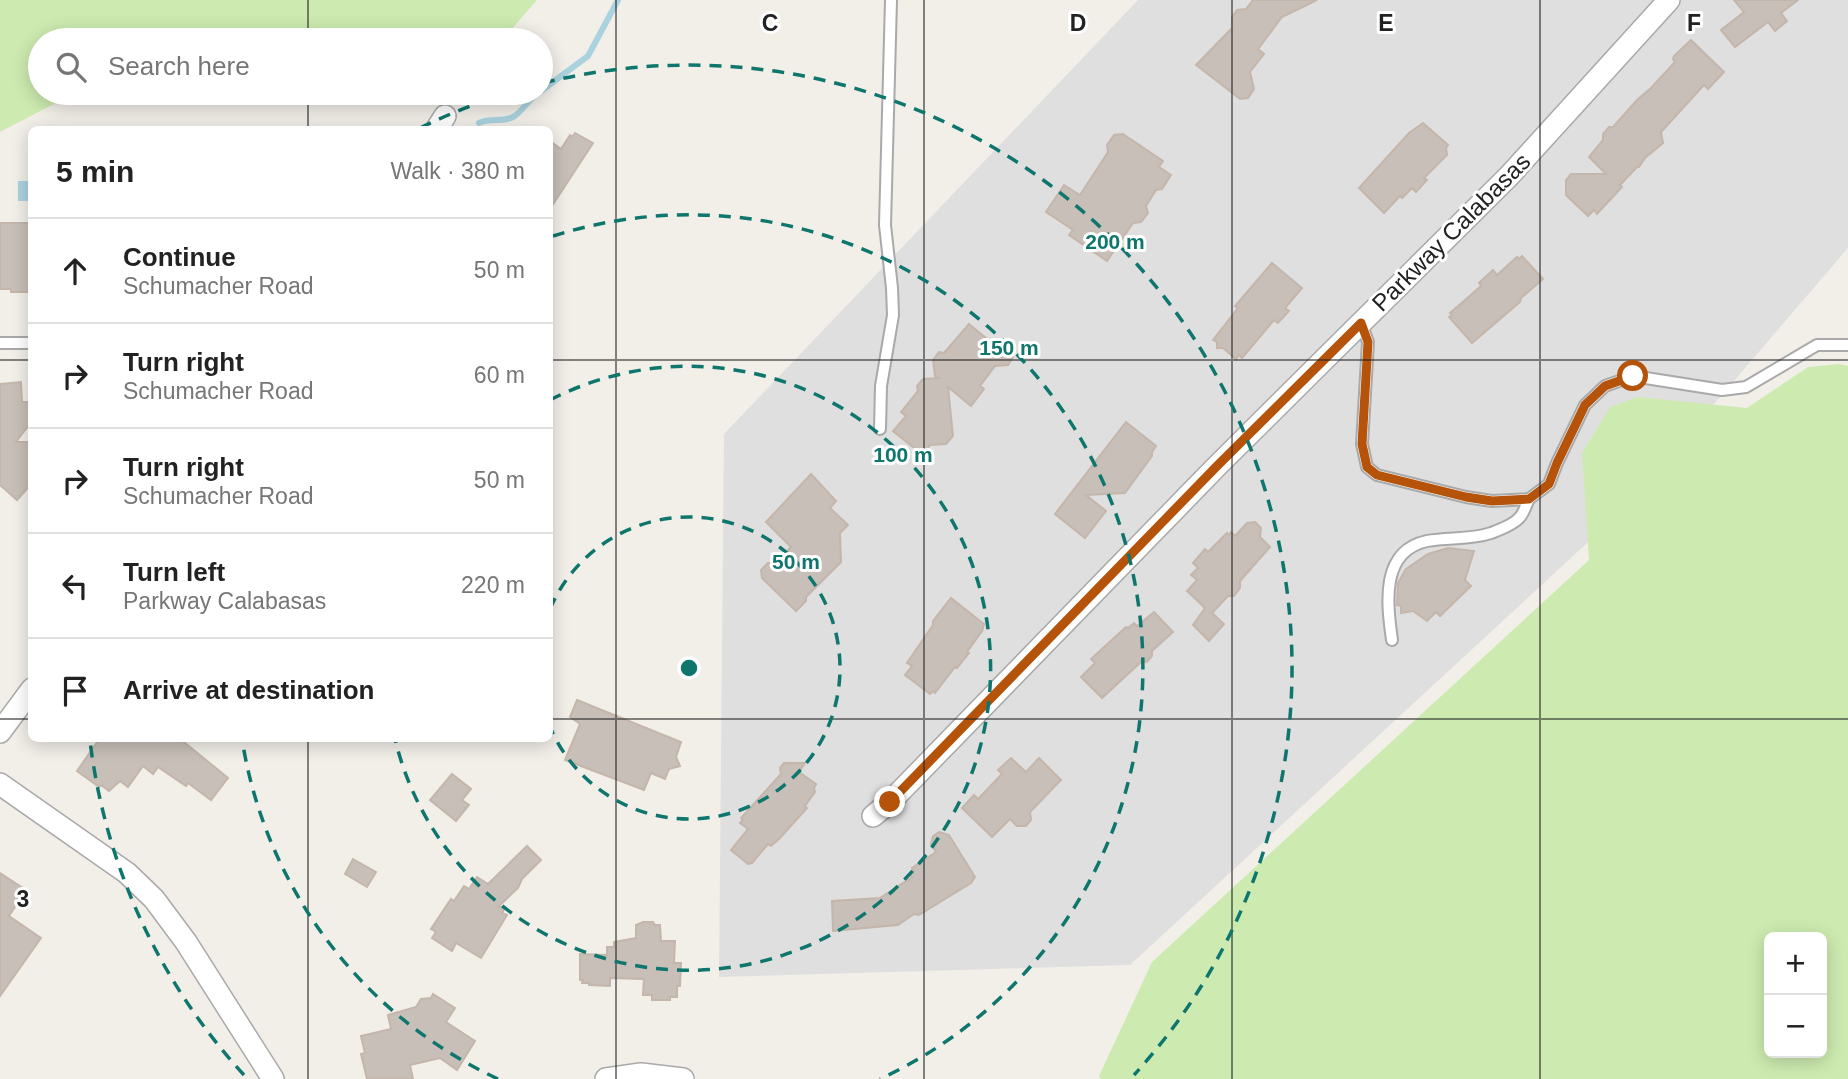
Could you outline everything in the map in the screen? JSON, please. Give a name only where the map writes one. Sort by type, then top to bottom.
[{"type":"street","name":"Parkway Calabasas","points":[[873,816],[890,802],[1198,485],[1508,176],[1670,0]]},
{"type":"street","points":[[0,732],[28,694]]},
{"type":"street","points":[[0,784],[127,873],[154,899],[186,942],[273,1079]]},
{"type":"street","points":[[606,1079],[641,1074],[683,1079]]},
{"type":"lane","points":[[880,429],[881,386],[893,315],[885,225],[891,0]]},
{"type":"lane","points":[[1361,323],[1368,342],[1362,444],[1367,467],[1377,475],[1466,497],[1492,501],[1529,499]]},
{"type":"lane","points":[[0,343],[28,343]]},
{"type":"lane","points":[[1392,640],[1389,577],[1397,559],[1412,547],[1426,542],[1482,536],[1519,519],[1529,499],[1549,484],[1585,405],[1605,386],[1633,376],[1722,390],[1745,387],[1817,345],[1848,345]]},
{"type":"shaded area","points":[[1138,0],[1848,0],[1848,248],[1625,508],[1130,965],[719,977],[724,434]]},
{"type":"green space","points":[[0,0],[537,0],[512,28],[28,28],[28,105],[52,105],[0,132]]},
{"type":"green space","points":[[1840,364],[1848,366],[1848,1079],[1101,1079],[1099,1076],[1152,962],[1589,560],[1582,453],[1610,407],[1638,397],[1747,408],[1808,367]]},
{"type":"water","points":[[18,181],[28,181],[28,201],[18,201]]},
{"type":"building","points":[[1253,0],[1317,0],[1282,17],[1258,49],[1264,54],[1250,72],[1254,89],[1248,98],[1240,99],[1196,65],[1232,28],[1232,17],[1237,10],[1246,9]]},
{"type":"building","points":[[1734,0],[1798,0],[1781,13],[1787,21],[1775,31],[1768,22],[1735,47],[1721,30],[1744,12]]},
{"type":"building","points":[[1691,40],[1724,72],[1708,89],[1704,85],[1661,132],[1663,143],[1645,158],[1597,214],[1594,210],[1588,216],[1566,195],[1566,180],[1571,174],[1606,174],[1589,157],[1603,140],[1603,134],[1651,88],[1675,62],[1674,56]]},
{"type":"building","points":[[1423,123],[1448,145],[1447,155],[1424,178],[1427,180],[1416,192],[1412,188],[1384,213],[1359,188],[1409,133]]},
{"type":"building","points":[[575,133],[593,143],[553,204],[553,143],[561,149],[570,135],[572,137]]},
{"type":"building","points":[[1123,134],[1163,161],[1159,167],[1171,175],[1162,189],[1156,190],[1146,206],[1148,213],[1141,222],[1133,223],[1107,261],[1069,235],[1073,230],[1046,212],[1064,185],[1080,195],[1108,152],[1107,145],[1114,135]]},
{"type":"building","points":[[0,223],[28,223],[28,292],[0,289]]},
{"type":"building","points":[[1522,256],[1543,279],[1472,343],[1449,317],[1452,315],[1450,313],[1481,286],[1479,283],[1493,270],[1497,275],[1517,257],[1519,259]]},
{"type":"building","points":[[1272,263],[1302,288],[1285,308],[1289,311],[1278,323],[1274,320],[1242,358],[1239,355],[1236,359],[1223,348],[1217,348],[1217,342],[1213,340],[1238,308],[1235,306]]},
{"type":"building","points":[[969,324],[992,343],[1006,343],[1013,348],[1013,357],[1008,365],[995,366],[980,386],[984,389],[971,406],[948,387],[953,436],[946,444],[930,445],[923,455],[893,431],[906,416],[901,412],[918,391],[917,386],[923,379],[938,378],[935,376],[933,360],[939,352],[944,353]]},
{"type":"building","points":[[21,382],[22,402],[28,402],[28,426],[16,442],[28,442],[28,488],[17,500],[0,485],[0,384]]},
{"type":"building","points":[[1126,422],[1156,446],[1152,456],[1125,493],[1086,495],[1106,511],[1085,538],[1055,514]]},
{"type":"building","points":[[811,474],[836,501],[830,508],[848,525],[840,533],[841,562],[806,597],[806,601],[796,611],[762,578],[761,570],[768,563],[775,563],[791,547],[766,522]]},
{"type":"building","points":[[1255,522],[1261,528],[1260,537],[1270,547],[1240,581],[1240,588],[1234,596],[1228,596],[1212,613],[1224,624],[1209,641],[1193,625],[1205,608],[1187,591],[1197,580],[1191,575],[1198,568],[1193,563],[1205,549],[1208,552],[1227,533],[1229,535],[1231,532],[1235,536],[1247,523]]},
{"type":"building","points":[[1448,548],[1474,551],[1465,580],[1471,586],[1440,616],[1436,612],[1427,621],[1413,611],[1401,613],[1401,606],[1397,605],[1398,583],[1406,569],[1428,554]]},
{"type":"building","points":[[951,598],[984,624],[967,652],[969,653],[935,693],[933,691],[930,694],[905,675],[912,666],[907,663]]},
{"type":"building","points":[[1154,612],[1173,632],[1152,651],[1147,662],[1142,661],[1102,698],[1081,677],[1095,663],[1091,659],[1126,627],[1134,623],[1137,626]]},
{"type":"building","points":[[577,700],[681,742],[676,757],[680,766],[669,769],[665,779],[651,773],[644,790],[565,760],[580,724],[570,717]]},
{"type":"building","points":[[97,742],[184,742],[228,778],[211,800],[188,783],[186,786],[158,767],[153,774],[143,766],[128,787],[120,781],[109,791],[77,771]]},
{"type":"building","points":[[1011,758],[1026,772],[1039,758],[1061,780],[1030,812],[1031,820],[1026,826],[1017,826],[1010,819],[992,837],[962,808],[974,795],[978,799],[1002,774],[998,770]]},
{"type":"building","points":[[784,763],[805,763],[799,772],[816,784],[815,792],[805,806],[807,808],[780,838],[771,846],[768,844],[752,863],[748,864],[731,850],[748,829],[740,823],[743,820],[741,818],[781,774],[780,768]]},
{"type":"building","points":[[452,774],[471,789],[462,800],[469,805],[456,821],[430,800]]},
{"type":"building","points":[[939,832],[949,835],[975,877],[971,883],[898,925],[833,931],[832,901],[880,898],[912,877],[912,868],[936,852],[931,844],[933,836]]},
{"type":"building","points":[[527,846],[541,860],[499,906],[504,909],[502,913],[507,915],[481,958],[456,943],[452,951],[432,938],[436,932],[431,929],[451,899],[454,901],[464,886],[469,889],[477,877],[488,884]]},
{"type":"building","points":[[353,859],[376,872],[367,887],[345,874]]},
{"type":"building","points":[[0,873],[26,890],[9,916],[41,938],[0,996]]},
{"type":"building","points":[[643,922],[660,925],[661,941],[675,941],[674,963],[681,963],[677,997],[670,997],[670,1000],[652,1000],[652,995],[643,995],[644,979],[610,978],[610,986],[582,983],[580,954],[607,955],[607,947],[614,947],[614,942],[636,938],[636,925]]},
{"type":"building","points":[[433,994],[455,1008],[446,1022],[475,1041],[457,1070],[440,1058],[410,1065],[413,1079],[367,1079],[361,1054],[365,1053],[361,1036],[391,1029],[388,1015],[416,1007],[421,999],[431,998]]},
{"type":"waterway","points":[[553,82],[588,56],[618,0]]},
{"type":"waterway","points":[[479,123],[513,117],[525,105]]},
{"type":"route","points":[[890,802],[1217,466],[1361,323],[1368,342],[1362,444],[1367,467],[1377,475],[1466,497],[1492,501],[1529,499],[1549,484],[1585,405],[1605,386],[1633,376]]}]
